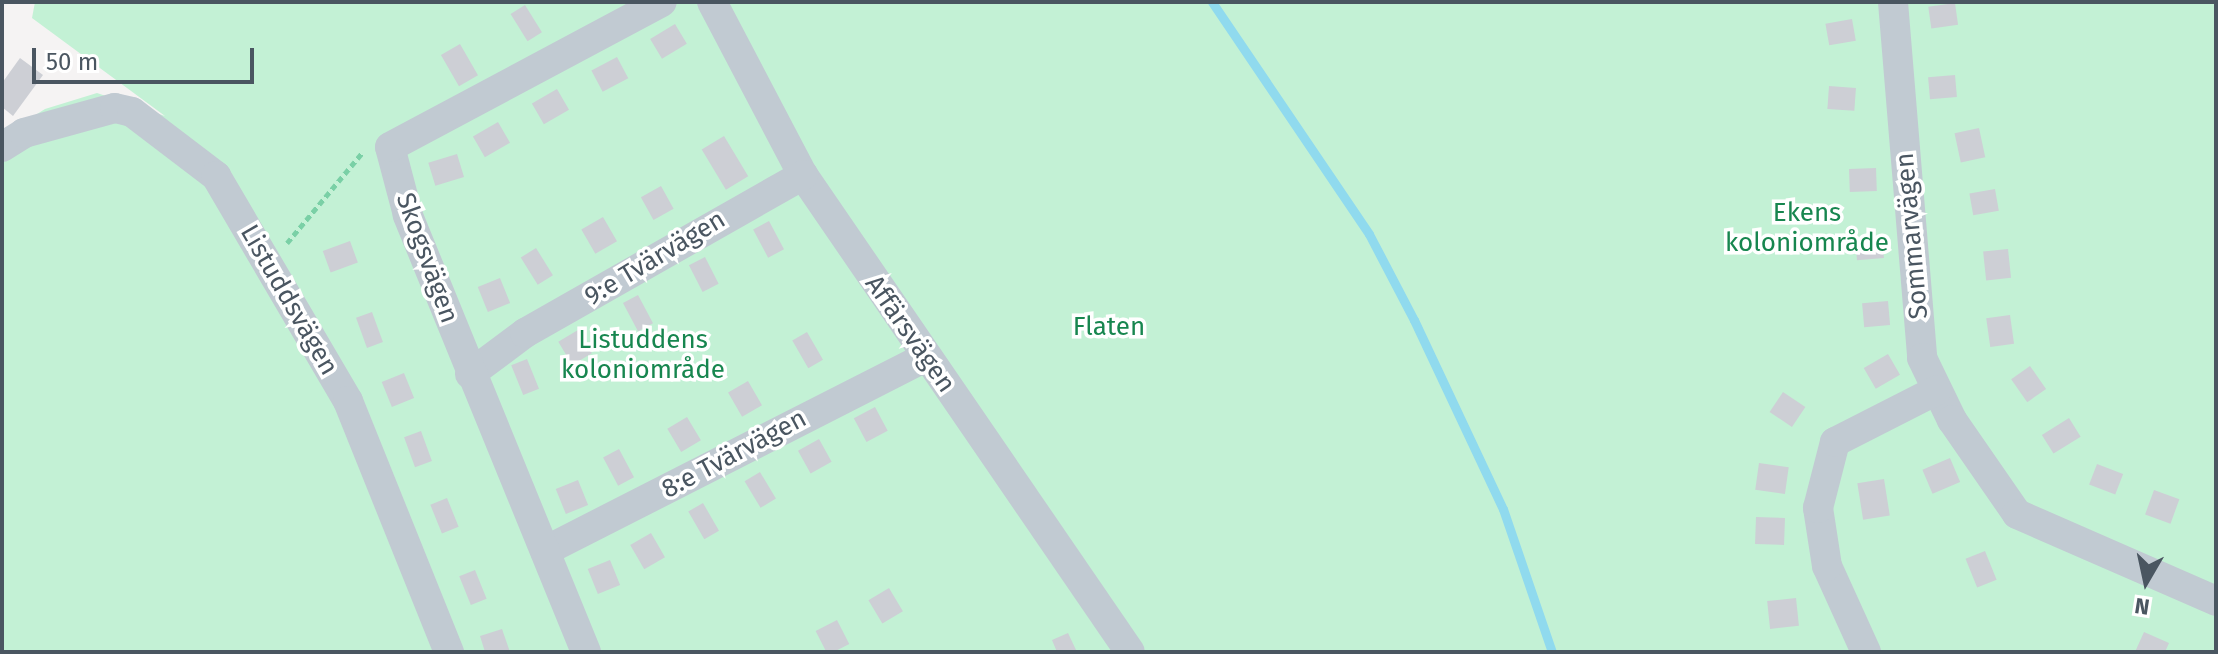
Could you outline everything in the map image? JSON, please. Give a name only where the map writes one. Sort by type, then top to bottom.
[{"type":"street","points":[[390,147],[662,2]]},
{"type":"street","name":"Affärsvägen","points":[[712,2],[803,175],[923,358],[1130,652]]},
{"type":"street","name":"Sommarvägen","points":[[1893,2],[1906,225],[1922,358],[1937,390],[2017,514],[2216,601]]},
{"type":"street","name":"Listuddsvägen","points":[[2,147],[75,118],[115,108],[132,112],[216,176],[348,401],[449,652]]},
{"type":"street","name":"Skogsvägen","points":[[390,147],[408,215],[470,374],[586,652]]},
{"type":"street","name":"9:e Tvärvägen","points":[[470,374],[525,333],[803,175]]},
{"type":"street","name":"8:e Tvärvägen","points":[[545,551],[923,358]]},
{"type":"street","points":[[1866,652],[1827,566],[1818,508],[1835,442],[1937,390]]},
{"type":"path","points":[[267,264],[362,152],[390,147]]},
{"type":"green space","name":"Flaten","points":[[35,2],[2216,2],[2216,652],[2,652],[2,136],[45,109],[97,93],[165,116],[32,18]]},
{"type":"building","points":[[1955,3],[1958,25],[1931,29],[1928,7]]},
{"type":"building","points":[[525,5],[542,32],[528,41],[511,14]]},
{"type":"building","points":[[1852,19],[1856,41],[1829,45],[1825,24]]},
{"type":"building","points":[[675,24],[687,44],[662,59],[650,39]]},
{"type":"building","points":[[460,44],[478,75],[459,86],[441,55]]},
{"type":"building","points":[[617,57],[628,78],[603,92],[591,71]]},
{"type":"building","points":[[20,58],[43,75],[13,116],[2,107],[2,83]]},
{"type":"building","points":[[1955,75],[1957,97],[1930,99],[1928,77]]},
{"type":"building","points":[[1829,86],[1856,88],[1854,111],[1827,109]]},
{"type":"building","points":[[557,89],[569,110],[544,124],[532,104]]},
{"type":"building","points":[[498,122],[510,143],[485,157],[473,136]]},
{"type":"building","points":[[1979,128],[1985,157],[1961,163],[1955,133]]},
{"type":"building","points":[[724,136],[748,176],[726,190],[702,149]]},
{"type":"building","points":[[457,154],[464,177],[435,186],[428,163]]},
{"type":"building","points":[[1876,168],[1877,191],[1850,192],[1849,169]]},
{"type":"building","points":[[661,186],[674,209],[653,220],[641,197]]},
{"type":"building","points":[[1995,189],[1999,211],[1973,215],[1969,194]]},
{"type":"building","points":[[603,217],[617,241],[595,254],[581,230]]},
{"type":"building","points":[[769,221],[784,249],[768,258],[753,229]]},
{"type":"building","points":[[1882,236],[1884,258],[1857,260],[1855,238]]},
{"type":"building","points":[[350,241],[358,263],[331,273],[323,251]]},
{"type":"building","points":[[536,248],[553,275],[538,285],[521,258]]},
{"type":"building","points":[[2008,249],[2011,278],[1986,280],[1983,252]]},
{"type":"building","points":[[705,257],[719,284],[703,292],[689,265]]},
{"type":"building","points":[[500,278],[510,303],[488,312],[478,287]]},
{"type":"building","points":[[638,295],[653,323],[638,331],[623,303]]},
{"type":"building","points":[[1888,301],[1890,325],[1864,327],[1862,303]]},
{"type":"building","points":[[372,312],[383,342],[367,348],[356,318]]},
{"type":"building","points":[[2010,315],[2014,344],[1990,347],[1986,318]]},
{"type":"building","points":[[578,330],[592,353],[572,365],[558,342]]},
{"type":"building","points":[[807,332],[823,360],[808,368],[792,340]]},
{"type":"building","points":[[1888,354],[1900,375],[1876,389],[1864,368]]},
{"type":"building","points":[[527,359],[539,389],[523,395],[511,365]]},
{"type":"building","points":[[2030,366],[2046,389],[2027,402],[2011,379]]},
{"type":"building","points":[[404,373],[414,398],[392,407],[382,382]]},
{"type":"building","points":[[748,381],[762,405],[742,417],[728,392]]},
{"type":"building","points":[[1783,392],[1805,407],[1792,427],[1770,412]]},
{"type":"building","points":[[875,407],[888,431],[866,442],[854,418]]},
{"type":"building","points":[[687,417],[701,440],[681,452],[667,429]]},
{"type":"building","points":[[2069,418],[2081,437],[2054,454],[2042,435]]},
{"type":"building","points":[[421,431],[432,461],[415,467],[404,437]]},
{"type":"building","points":[[819,439],[832,462],[811,473],[798,451]]},
{"type":"building","points":[[619,449],[634,477],[618,486],[603,457]]},
{"type":"building","points":[[1950,458],[1960,482],[1933,494],[1922,470]]},
{"type":"building","points":[[1759,463],[1789,467],[1785,494],[1755,490]]},
{"type":"building","points":[[2097,464],[2123,474],[2115,495],[2089,485]]},
{"type":"building","points":[[760,472],[776,499],[761,508],[745,481]]},
{"type":"building","points":[[1884,479],[1890,516],[1863,520],[1857,483]]},
{"type":"building","points":[[578,480],[588,505],[566,514],[556,489]]},
{"type":"building","points":[[2154,490],[2179,499],[2170,524],[2145,514]]},
{"type":"building","points":[[447,498],[459,527],[442,533],[430,505]]},
{"type":"building","points":[[703,503],[719,531],[704,539],[688,511]]},
{"type":"building","points":[[1756,517],[1785,518],[1784,545],[1755,544]]},
{"type":"building","points":[[651,533],[665,557],[644,569],[630,545]]},
{"type":"building","points":[[1985,551],[1997,580],[1977,588],[1966,559]]},
{"type":"building","points":[[610,560],[620,585],[598,594],[588,569]]},
{"type":"building","points":[[475,570],[487,599],[471,605],[459,576]]},
{"type":"building","points":[[889,588],[903,611],[882,624],[868,600]]},
{"type":"building","points":[[1796,598],[1799,626],[1770,629],[1767,601]]},
{"type":"building","points":[[837,620],[849,644],[826,652],[816,631]]},
{"type":"building","points":[[502,629],[510,652],[485,652],[480,636]]},
{"type":"building","points":[[2144,632],[2169,643],[2165,652],[2135,652]]},
{"type":"building","points":[[1068,633],[1077,652],[1057,652],[1052,640]]},
{"type":"waterway","points":[[1212,2],[1369,234],[1414,320],[1503,509],[1552,652]]},
{"type":"park label","name":"Ekens koloniområde","points":[[1807,228]]},
{"type":"park label","name":"Listuddens koloniområde","points":[[643,355]]}]
